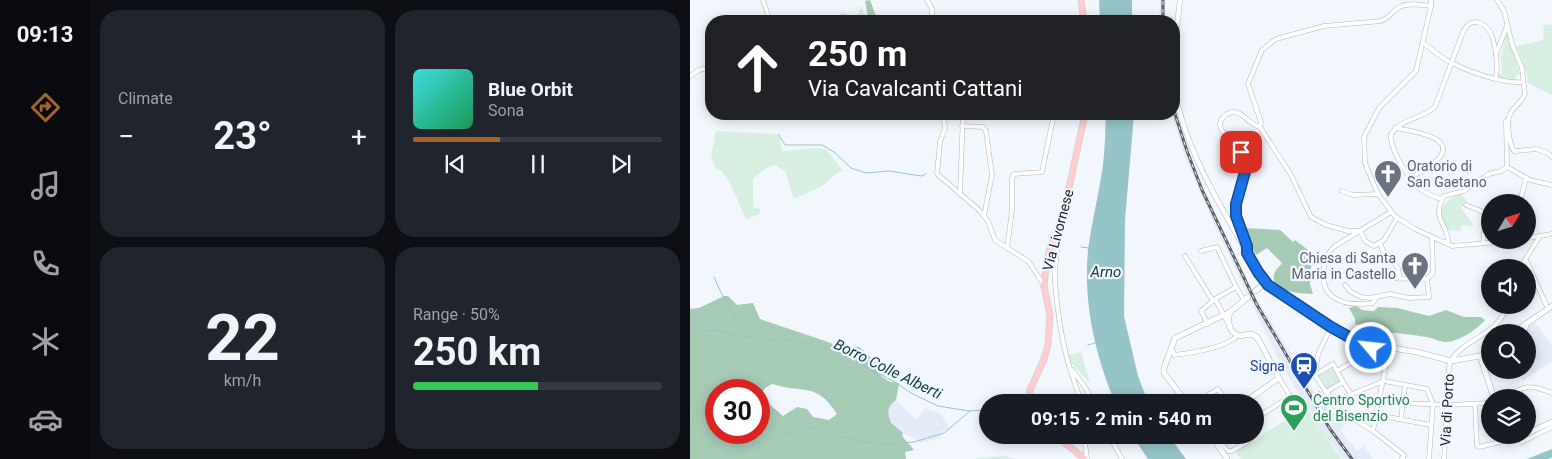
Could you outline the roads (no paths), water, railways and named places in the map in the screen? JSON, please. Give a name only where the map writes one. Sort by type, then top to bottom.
[{"type":"main road","points":[[1081,0],[1083,15]]},
{"type":"main road","name":"Via Livornese","points":[[1030,394],[1048,345],[1049,309],[1044,286],[1046,268],[1064,211],[1084,120]]},
{"type":"main road","points":[[1255,291],[1262,286],[1268,285],[1331,327],[1351,338],[1373,345],[1451,360],[1480,356],[1491,389]]},
{"type":"main road","points":[[1180,394],[1164,373],[1175,338],[1230,312],[1246,299]]},
{"type":"main road","points":[[1527,323],[1550,307]]},
{"type":"main road","points":[[1230,312],[1228,323],[1233,332],[1237,336],[1248,334],[1254,335],[1259,339],[1280,378],[1257,394]]},
{"type":"main road","points":[[1536,429],[1552,422]]},
{"type":"main road","points":[[1067,444],[1086,459]]},
{"type":"main road","points":[[1217,444],[1227,459]]},
{"type":"street","points":[[763,0],[768,15]]},
{"type":"street","points":[[927,0],[932,9],[932,15]]},
{"type":"street","points":[[1178,15],[1180,0]]},
{"type":"street","points":[[1431,0],[1415,73],[1379,108],[1364,138],[1365,163],[1378,194],[1394,215],[1432,238],[1452,246],[1481,243]]},
{"type":"street","points":[[1497,0],[1504,11],[1512,44],[1522,68],[1523,98],[1509,113],[1510,142],[1514,151],[1536,149],[1548,153],[1552,157]]},
{"type":"street","points":[[1360,231],[1348,231],[1326,225],[1311,217],[1291,175],[1260,126],[1261,122],[1248,84],[1262,50],[1276,39],[1324,26],[1381,21],[1388,19],[1398,8],[1403,6],[1431,6]]},
{"type":"street","points":[[1442,199],[1429,195],[1419,188],[1411,178],[1391,144],[1391,134],[1395,128],[1435,107],[1463,32],[1471,22],[1482,24],[1490,33],[1495,56],[1496,78]]},
{"type":"street","points":[[1495,56],[1508,24]]},
{"type":"street","points":[[1423,43],[1451,63],[1505,82],[1523,82]]},
{"type":"street","points":[[690,76],[705,68]]},
{"type":"street","points":[[1247,253],[1247,246],[1236,216],[1236,204],[1245,172],[1244,158],[1238,148],[1221,132],[1220,127],[1223,118],[1236,112],[1258,127],[1260,126]]},
{"type":"street","points":[[1180,113],[1185,132],[1206,181],[1247,253],[1268,285]]},
{"type":"street","points":[[1507,167],[1506,120],[1509,117]]},
{"type":"street","points":[[944,120],[945,128],[940,142],[937,174],[974,205],[984,216],[993,236],[1000,244],[1029,262],[1044,286]]},
{"type":"street","points":[[960,194],[962,120]]},
{"type":"street","points":[[1007,248],[1012,210],[1012,178],[1018,172],[1042,172],[1053,120]]},
{"type":"street","points":[[962,126],[983,127],[986,131],[992,174],[984,216]]},
{"type":"street","points":[[1395,128],[1435,138],[1441,143],[1443,150],[1441,156],[1411,178]]},
{"type":"street","points":[[1507,167],[1521,173],[1526,178],[1552,185]]},
{"type":"street","points":[[1445,242],[1448,241],[1448,234],[1439,218],[1442,199],[1448,194],[1464,191],[1489,174],[1501,171],[1507,167]]},
{"type":"street","points":[[1522,194],[1526,178]]},
{"type":"street","points":[[1342,191],[1353,195],[1378,194]]},
{"type":"street","points":[[1466,204],[1481,211]]},
{"type":"street","points":[[1360,231],[1365,241],[1372,246],[1380,243],[1387,236],[1394,215]]},
{"type":"street","points":[[1376,297],[1373,303],[1347,304],[1332,296],[1324,286],[1324,269],[1330,251],[1360,231],[1394,215]]},
{"type":"street","points":[[1060,223],[1055,281],[1059,316],[1070,366],[1079,394]]},
{"type":"street","points":[[1536,237],[1552,234]]},
{"type":"street","points":[[1525,259],[1540,236]]},
{"type":"street","points":[[1372,278],[1427,279],[1433,273],[1432,238]]},
{"type":"street","points":[[1380,243],[1385,256],[1389,257],[1396,265],[1400,279]]},
{"type":"street","points":[[1201,251],[1217,247],[1236,287],[1246,299]]},
{"type":"street","points":[[1185,256],[1228,323]]},
{"type":"street","points":[[1345,285],[1351,292],[1361,297],[1376,297],[1390,294],[1409,298],[1429,297],[1427,279]]},
{"type":"street","points":[[1536,283],[1550,307]]},
{"type":"street","points":[[1208,324],[1200,311],[1236,287]]},
{"type":"street","points":[[1451,360],[1455,354],[1482,336],[1498,322],[1503,314]]},
{"type":"street","points":[[1331,327],[1318,354],[1315,375],[1326,392],[1334,400],[1384,381],[1427,389],[1433,404],[1429,459]]},
{"type":"street","points":[[1172,348],[1174,355],[1196,352],[1220,345],[1237,336]]},
{"type":"street","points":[[1337,371],[1366,354],[1373,345]]},
{"type":"street","points":[[1373,431],[1389,348]]},
{"type":"street","name":"Via di Porto","points":[[1444,459],[1449,366],[1451,360]]},
{"type":"street","points":[[1315,375],[1333,364],[1351,394]]},
{"type":"street","points":[[1070,366],[1089,394]]},
{"type":"street","points":[[1280,378],[1298,408]]},
{"type":"street","points":[[1326,392],[1344,382]]},
{"type":"street","points":[[1401,419],[1405,385]]},
{"type":"street","points":[[1520,389],[1524,387],[1538,388],[1552,393]]},
{"type":"street","points":[[1210,394],[1218,389],[1221,394]]},
{"type":"street","points":[[1320,394],[1322,398],[1373,431],[1404,455],[1403,459]]},
{"type":"street","points":[[1264,413],[1291,396]]},
{"type":"street","points":[[1403,403],[1448,405],[1481,404]]},
{"type":"street","points":[[1475,404],[1477,446],[1493,444]]},
{"type":"street","points":[[1377,415],[1431,425]]},
{"type":"street","points":[[1536,435],[1552,427]]},
{"type":"street","points":[[1085,444],[1086,459]]},
{"type":"street","points":[[1114,444],[1122,459]]},
{"type":"street","points":[[1222,444],[1228,451],[1232,452],[1244,444]]},
{"type":"water","points":[[1099,0],[1132,0],[1132,15],[1100,15]]},
{"type":"water","name":"Arno","points":[[1106,120],[1133,120],[1125,220],[1124,316],[1138,376],[1145,394],[1112,394],[1096,347],[1092,328],[1087,289],[1088,250],[1102,170]]},
{"type":"water","points":[[1138,444],[1175,444],[1186,459],[1148,459]]},
{"type":"water","points":[[1552,449],[1552,457],[1548,459],[1527,459]]},
{"type":"waterway","points":[[779,135],[785,145],[822,145],[834,152],[851,168],[866,173],[889,171],[921,176],[926,174]]},
{"type":"waterway","points":[[1081,247],[1089,248]]},
{"type":"waterway","points":[[714,277],[739,323],[751,336]]},
{"type":"waterway","name":"Borro Colle Alberti","points":[[690,329],[696,331],[718,330],[728,334],[802,342],[825,348],[846,356],[938,406],[969,411],[979,410]]},
{"type":"waterway","points":[[1088,345],[1095,343]]},
{"type":"waterway","points":[[721,459],[762,441],[810,428],[822,429],[843,437],[865,442],[890,444],[914,442],[944,433],[970,411]]},
{"type":"railway","points":[[1163,0],[1163,15]]},
{"type":"railway","points":[[1177,120],[1202,190],[1257,305],[1330,429],[1352,459]]},
{"type":"place","name":"Oratorio di San Gaetano","points":[[1388,198]]},
{"type":"place","name":"Chiesa di Santa Maria in Castello","points":[[1415,290]]},
{"type":"place","name":"Signa","points":[[1304,390]]},
{"type":"place","name":"Centro Sportivo del Bisenzio","points":[[1294,432]]}]
